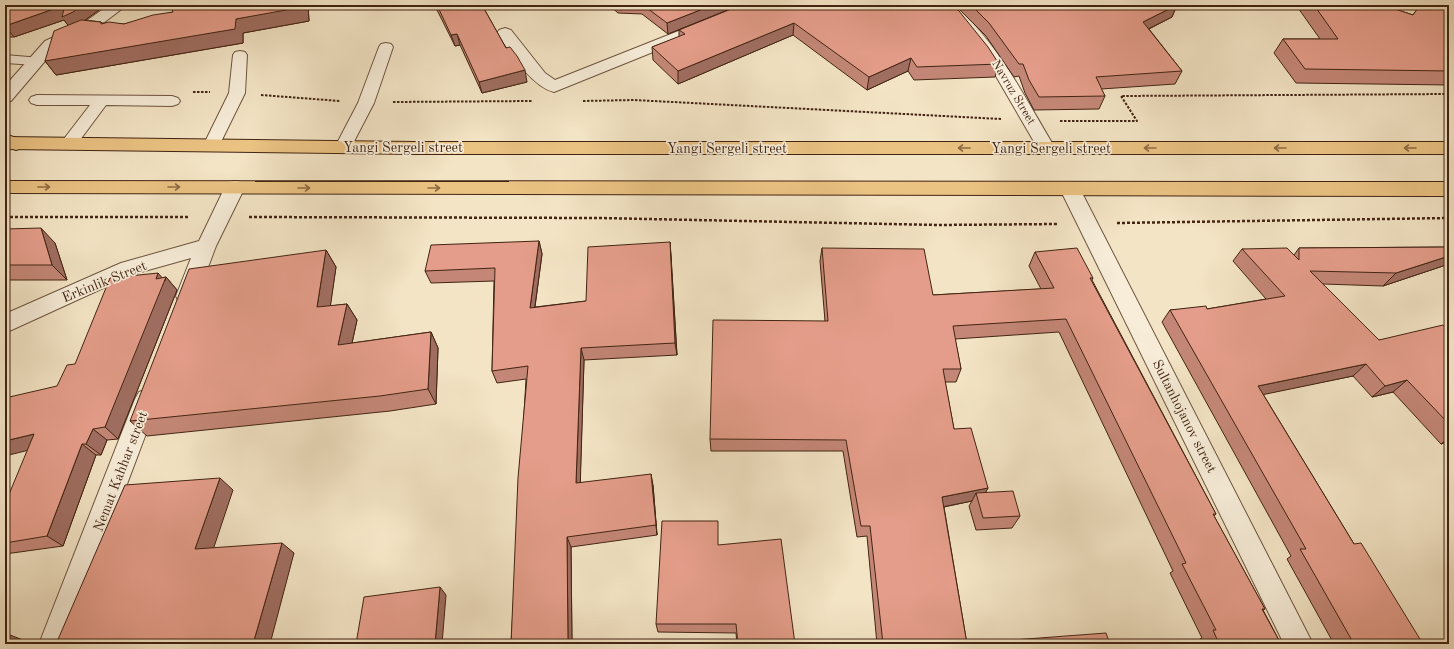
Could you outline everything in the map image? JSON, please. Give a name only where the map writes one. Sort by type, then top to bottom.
[{"type":"main road","name":"Yangi Sergeli street","points":[[9,142],[211,146],[697,149],[1449,148]]},
{"type":"main road","points":[[5,188],[1449,188]]},
{"type":"street","points":[[5,97],[51,44],[88,27],[119,5]]},
{"type":"street","points":[[505,34],[539,77],[554,87],[757,5]]},
{"type":"street","name":"Navruz Street","points":[[945,5],[962,20],[993,57],[1032,121],[1046,148]]},
{"type":"street","points":[[88,27],[110,29]]},
{"type":"street","points":[[181,312],[206,246],[235,187]]},
{"type":"street","name":"Sultanhojanov street","points":[[1070,188],[1299,644]]},
{"type":"street","name":"Erkinlik Street","points":[[5,324],[128,268],[206,246]]},
{"type":"street","name":"Nemat Kahhar street","points":[[53,644],[155,379]]},
{"type":"lane","points":[[343,147],[366,102],[386,47]]},
{"type":"lane","points":[[211,146],[236,93],[240,56]]},
{"type":"lane","points":[[5,59],[36,62]]},
{"type":"lane","points":[[37,100],[172,101]]},
{"type":"lane","points":[[68,144],[102,100]]},
{"type":"path","points":[[189,92],[236,93],[366,102],[540,101]]},
{"type":"path","points":[[579,101],[634,100],[1032,121],[1137,121],[1121,96],[1449,94]]},
{"type":"path","points":[[5,217],[599,218],[938,226],[1449,218]]},
{"type":"building","points":[[5,5],[65,5],[5,26]]},
{"type":"building","points":[[65,5],[83,5],[62,17]]},
{"type":"building","points":[[187,5],[303,5],[303,7],[236,19],[235,29],[45,61],[54,31],[81,20],[101,22],[101,24],[109,22],[124,24],[153,15],[173,12],[172,9]]},
{"type":"building","points":[[437,5],[482,5],[506,48],[510,47],[525,70],[479,82],[457,34],[451,35]]},
{"type":"building","points":[[643,5],[713,5],[667,23]]},
{"type":"building","points":[[741,5],[952,5],[959,11],[988,47],[999,64],[917,67],[911,58],[869,77],[794,23],[678,71],[652,47],[685,34],[679,30]]},
{"type":"building","points":[[971,5],[1177,5],[1143,22],[1182,71],[1096,77],[1105,96],[1039,97],[1029,80],[1023,64],[1019,64],[989,23]]},
{"type":"building","points":[[1314,5],[1383,5],[1413,15],[1420,5],[1449,5],[1449,71],[1305,69],[1283,39],[1338,39]]},
{"type":"building","points":[[41,228],[52,265],[5,265],[5,229]]},
{"type":"building","points":[[539,241],[530,308],[586,301],[588,247],[670,242],[675,343],[581,348],[576,483],[651,474],[656,525],[567,537],[568,641],[536,644],[511,644],[518,478],[528,366],[492,371],[495,268],[425,271],[431,245]]},
{"type":"building","points":[[1449,247],[1449,256],[1396,273],[1310,271],[1379,340],[1443,325],[1449,331],[1449,424],[1407,380],[1385,386],[1366,364],[1258,386],[1354,544],[1361,543],[1423,644],[1354,644],[1300,549],[1306,549],[1170,310],[1206,306],[1207,309],[1285,296],[1242,249],[1287,248],[1299,260],[1299,248]]},
{"type":"building","points":[[822,248],[924,249],[933,295],[1054,288],[1035,252],[1077,248],[1093,278],[1090,278],[1216,514],[1213,514],[1265,609],[1262,609],[1281,644],[1219,644],[1213,630],[1216,630],[1182,564],[1186,563],[1066,319],[953,326],[961,369],[943,369],[954,429],[971,428],[988,488],[942,497],[967,644],[883,644],[870,526],[861,526],[846,440],[710,439],[713,320],[828,321]]},
{"type":"building","points":[[326,250],[317,307],[347,304],[338,345],[431,332],[428,389],[380,396],[130,421],[189,269]]},
{"type":"building","points":[[158,273],[156,279],[166,277],[105,427],[93,429],[86,444],[82,444],[47,536],[5,543],[5,504],[34,434],[5,441],[5,398],[57,386],[67,365],[75,364],[110,278]]},
{"type":"building","points":[[220,478],[195,549],[282,543],[253,644],[56,644],[125,485]]},
{"type":"building","points":[[1013,491],[1020,516],[983,518],[976,493]]},
{"type":"building","points":[[662,521],[718,521],[718,545],[781,539],[795,644],[738,644],[736,624],[656,624]]},
{"type":"building","points":[[440,587],[435,644],[356,644],[364,597]]},
{"type":"building","points":[[1106,633],[1110,644],[1014,644],[1013,640]]}]
